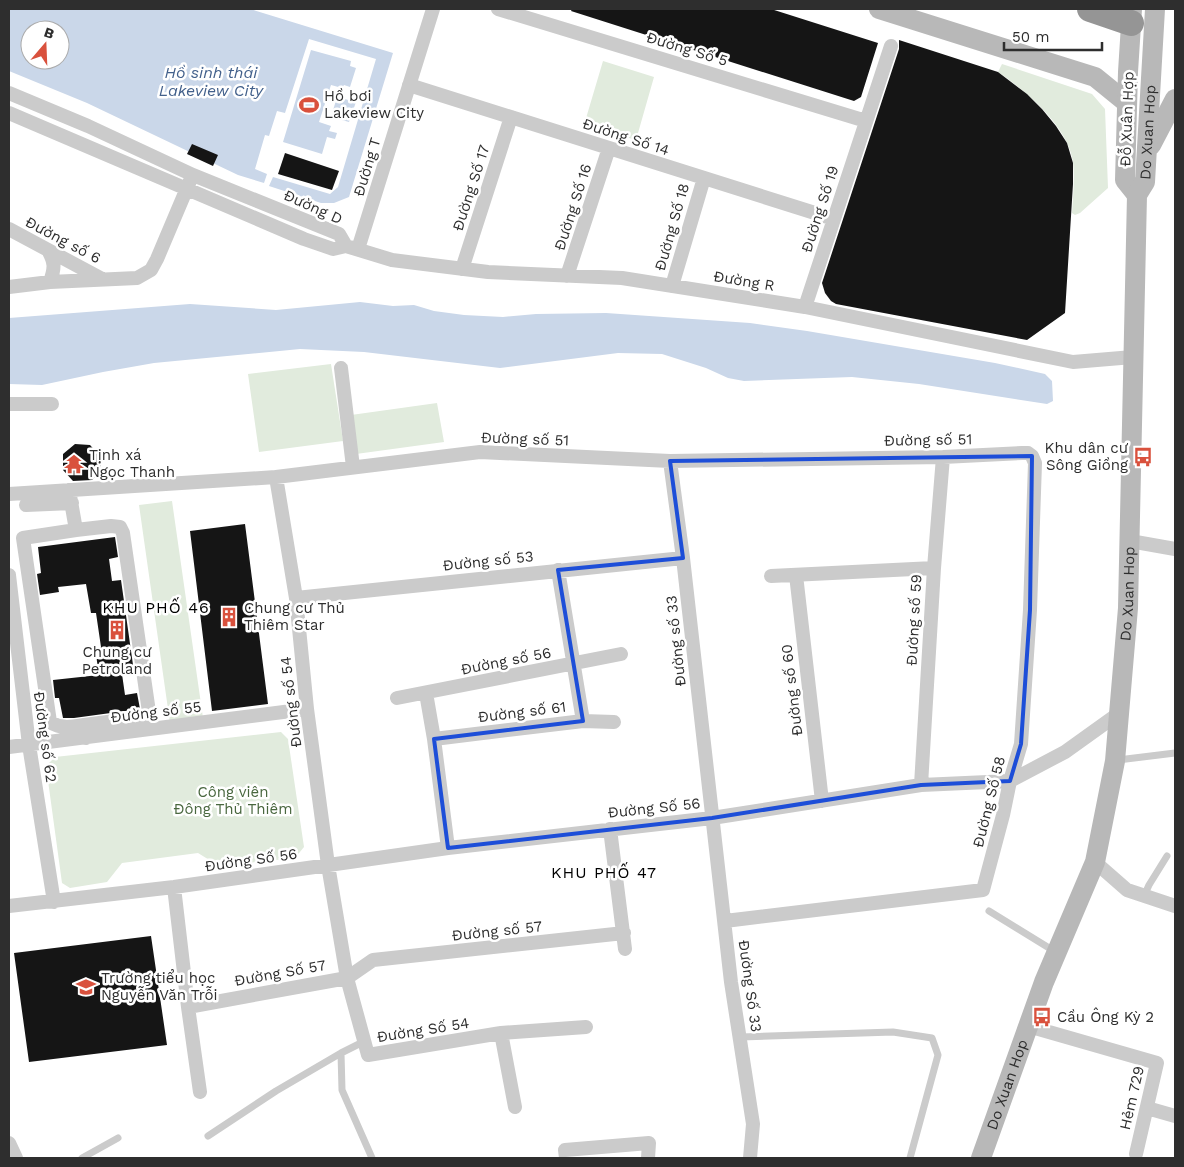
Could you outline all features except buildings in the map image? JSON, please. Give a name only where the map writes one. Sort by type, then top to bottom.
[{"type":"main road","points":[[879,9],[1095,77],[1128,103]]},
{"type":"main road","name":"Do Xuan Hop","points":[[981,1158],[1028,1026],[1095,862],[1115,760],[1128,608],[1137,195],[1146,182],[1155,9]]},
{"type":"main road","name":"Đỗ Xuân Hợp","points":[[1118,18],[1128,72],[1126,180],[1137,195]]},
{"type":"main road","points":[[1095,77],[1128,72]]},
{"type":"main road","points":[[1148,152],[1175,99],[1151,97]]},
{"type":"street","name":"Đường T","points":[[352,248],[409,85],[433,9]]},
{"type":"street","name":"Đường Số 5","points":[[498,9],[866,121]]},
{"type":"street","name":"Đường Số 19","points":[[805,307],[891,46]]},
{"type":"street","name":"Đường Số 14","points":[[409,85],[834,219]]},
{"type":"street","name":"Đường D","points":[[9,93],[88,126],[193,175],[339,234],[352,248]]},
{"type":"street","name":"Đường D","points":[[9,113],[304,239],[333,249],[352,248]]},
{"type":"street","name":"Đường Số 17","points":[[462,269],[511,117]]},
{"type":"street","name":"Đường Số 16","points":[[568,276],[609,148]]},
{"type":"street","points":[[9,287],[50,282],[137,278],[151,270],[193,175]]},
{"type":"street","name":"Đường Số 18","points":[[672,286],[704,178]]},
{"type":"street","name":"Đường số 6","points":[[9,229],[102,279]]},
{"type":"street","name":"Đường R","points":[[352,248],[392,260],[488,272],[622,278],[805,307],[1073,362],[1133,357]]},
{"type":"street","points":[[48,250],[54,262],[50,282]]},
{"type":"street","points":[[341,368],[353,467]]},
{"type":"street","points":[[9,404],[52,404]]},
{"type":"street","name":"Đường số 51","points":[[9,494],[70,496],[276,477],[480,452],[670,461],[943,457],[1028,453],[1035,459],[1035,463]]},
{"type":"street","name":"Đường số 59","points":[[921,785],[934,568],[943,457]]},
{"type":"street","name":"Đường số 33","points":[[670,461],[683,558],[712,818]]},
{"type":"street","name":"Đường Số 58","points":[[725,921],[982,890],[1004,815],[1010,781],[1021,744],[1030,610],[1035,463]]},
{"type":"street","name":"Đường số 54","points":[[276,477],[296,598],[307,709],[328,865]]},
{"type":"street","points":[[26,505],[70,496],[76,530]]},
{"type":"street","points":[[111,526],[120,527],[123,533],[149,712],[147,716],[85,731],[57,727],[50,722],[36,633],[23,538],[111,526]]},
{"type":"street","points":[[1130,541],[1175,549]]},
{"type":"street","name":"Đường số 53","points":[[296,598],[683,558]]},
{"type":"street","points":[[771,576],[934,568]]},
{"type":"street","points":[[558,570],[583,721]]},
{"type":"street","name":"Đường số 62","points":[[9,575],[28,745],[54,902]]},
{"type":"street","name":"Đường số 60","points":[[796,575],[822,801]]},
{"type":"street","points":[[16,635],[36,633]]},
{"type":"street","name":"Đường số 56","points":[[398,698],[574,665],[621,654]]},
{"type":"street","points":[[426,693],[448,848]]},
{"type":"street","name":"Đường số 55","points":[[9,748],[85,731],[307,709]]},
{"type":"street","name":"Đường Số 56","points":[[9,906],[174,887],[448,848],[610,828],[712,818],[921,785],[1010,781],[1065,752],[1118,714]]},
{"type":"street","name":"Đường số 61","points":[[434,739],[583,721],[614,722]]},
{"type":"street","name":"Đường Số 33","points":[[712,818],[731,982],[753,1124],[750,1158]]},
{"type":"street","points":[[610,828],[625,949]]},
{"type":"street","points":[[1095,862],[1126,890],[1175,906]]},
{"type":"street","name":"Đường Số 54","points":[[328,865],[347,978],[368,1055],[501,1033],[586,1027]]},
{"type":"street","points":[[174,887],[200,1092]]},
{"type":"street","name":"Đường số 57","points":[[373,960],[624,933]]},
{"type":"street","name":"Đường Số 57","points":[[188,1007],[347,978],[373,960]]},
{"type":"street","name":"Hẻm 729","points":[[1028,1026],[1157,1063],[1136,1154]]},
{"type":"street","points":[[501,1033],[515,1107]]},
{"type":"street","points":[[1147,1108],[1175,1116]]},
{"type":"street","points":[[9,1143],[16,1158]]},
{"type":"street","points":[[565,1154],[649,1143],[648,1158]]},
{"type":"lane","points":[[1115,760],[1175,753]]},
{"type":"lane","points":[[1144,897],[1149,885],[1167,856]]},
{"type":"lane","points":[[989,910],[1057,952]]},
{"type":"lane","points":[[741,1037],[893,1032],[932,1038],[938,1054],[910,1158]]},
{"type":"lane","points":[[208,1136],[276,1091],[364,1041]]},
{"type":"lane","points":[[341,1054],[342,1090],[372,1158]]},
{"type":"lane","points":[[82,1158],[118,1138]]},
{"type":"highlighted area","points":[[1032,456],[1030,610],[1021,744],[1010,781],[921,785],[712,818],[448,848],[434,739],[583,721],[558,570],[683,558],[670,461]]},
{"type":"green space","points":[[603,61],[654,77],[636,140],[584,125]]},
{"type":"green space","points":[[1002,64],[1092,94],[1105,109],[1108,188],[1080,213],[1075,215],[1072,213],[1073,162],[1063,135],[1033,99],[998,72]]},
{"type":"green space","points":[[331,364],[343,441],[259,452],[248,374]]},
{"type":"green space","points":[[437,403],[444,442],[356,454],[351,415]]},
{"type":"green space","points":[[172,501],[203,718],[170,723],[139,505]]},
{"type":"green space","name":"Công viên Đông Thủ Thiêm","points":[[281,732],[288,739],[304,847],[295,858],[219,866],[198,853],[122,863],[107,882],[70,888],[62,883],[46,766],[55,757]]},
{"type":"water","name":"Hồ sinh thái Lakeview City","points":[[9,9],[250,9],[393,53],[349,197],[334,203],[321,203],[269,186],[273,177],[330,194],[338,187],[376,59],[309,39],[285,113],[277,111],[269,136],[265,135],[255,169],[267,174],[264,183],[238,175],[87,103],[9,71]]},
{"type":"water","name":"Hồ bơi Lakeview City","points":[[311,50],[351,61],[350,66],[356,68],[350,87],[344,85],[342,88],[331,85],[319,122],[331,126],[329,131],[337,133],[335,139],[327,137],[322,154],[283,142]]},
{"type":"water","points":[[337,97],[356,102],[349,122],[331,117]]},
{"type":"water","points":[[360,302],[393,306],[414,305],[434,311],[464,315],[503,317],[536,314],[606,313],[750,323],[807,331],[995,363],[1045,374],[1052,381],[1053,401],[1047,404],[919,384],[852,377],[744,381],[728,378],[706,368],[662,354],[618,353],[500,368],[364,352],[300,349],[154,363],[42,385],[9,384],[9,318],[190,304],[276,310]]},
{"type":"place","name":"Hồ bơi Lakeview City","points":[[309,105]]},
{"type":"place","name":"Khu dân cư Sông Giồng","points":[[1143,457]]},
{"type":"place","name":"Tịnh xá Ngọc Thanh","points":[[74,464]]},
{"type":"place","name":"Chung cư Thủ Thiêm Star","points":[[229,617]]},
{"type":"place","name":"Chung cư Petroland","points":[[117,630]]},
{"type":"place","name":"Trường tiểu học Nguyễn Văn Trỗi","points":[[86,987]]},
{"type":"place","name":"Cầu Ông Kỳ 2","points":[[1042,1017]]},
{"type":"district","name":"KHU PHỐ 46","points":[[156,607]]},
{"type":"district","name":"KHU PHỐ 47","points":[[604,872]]}]
